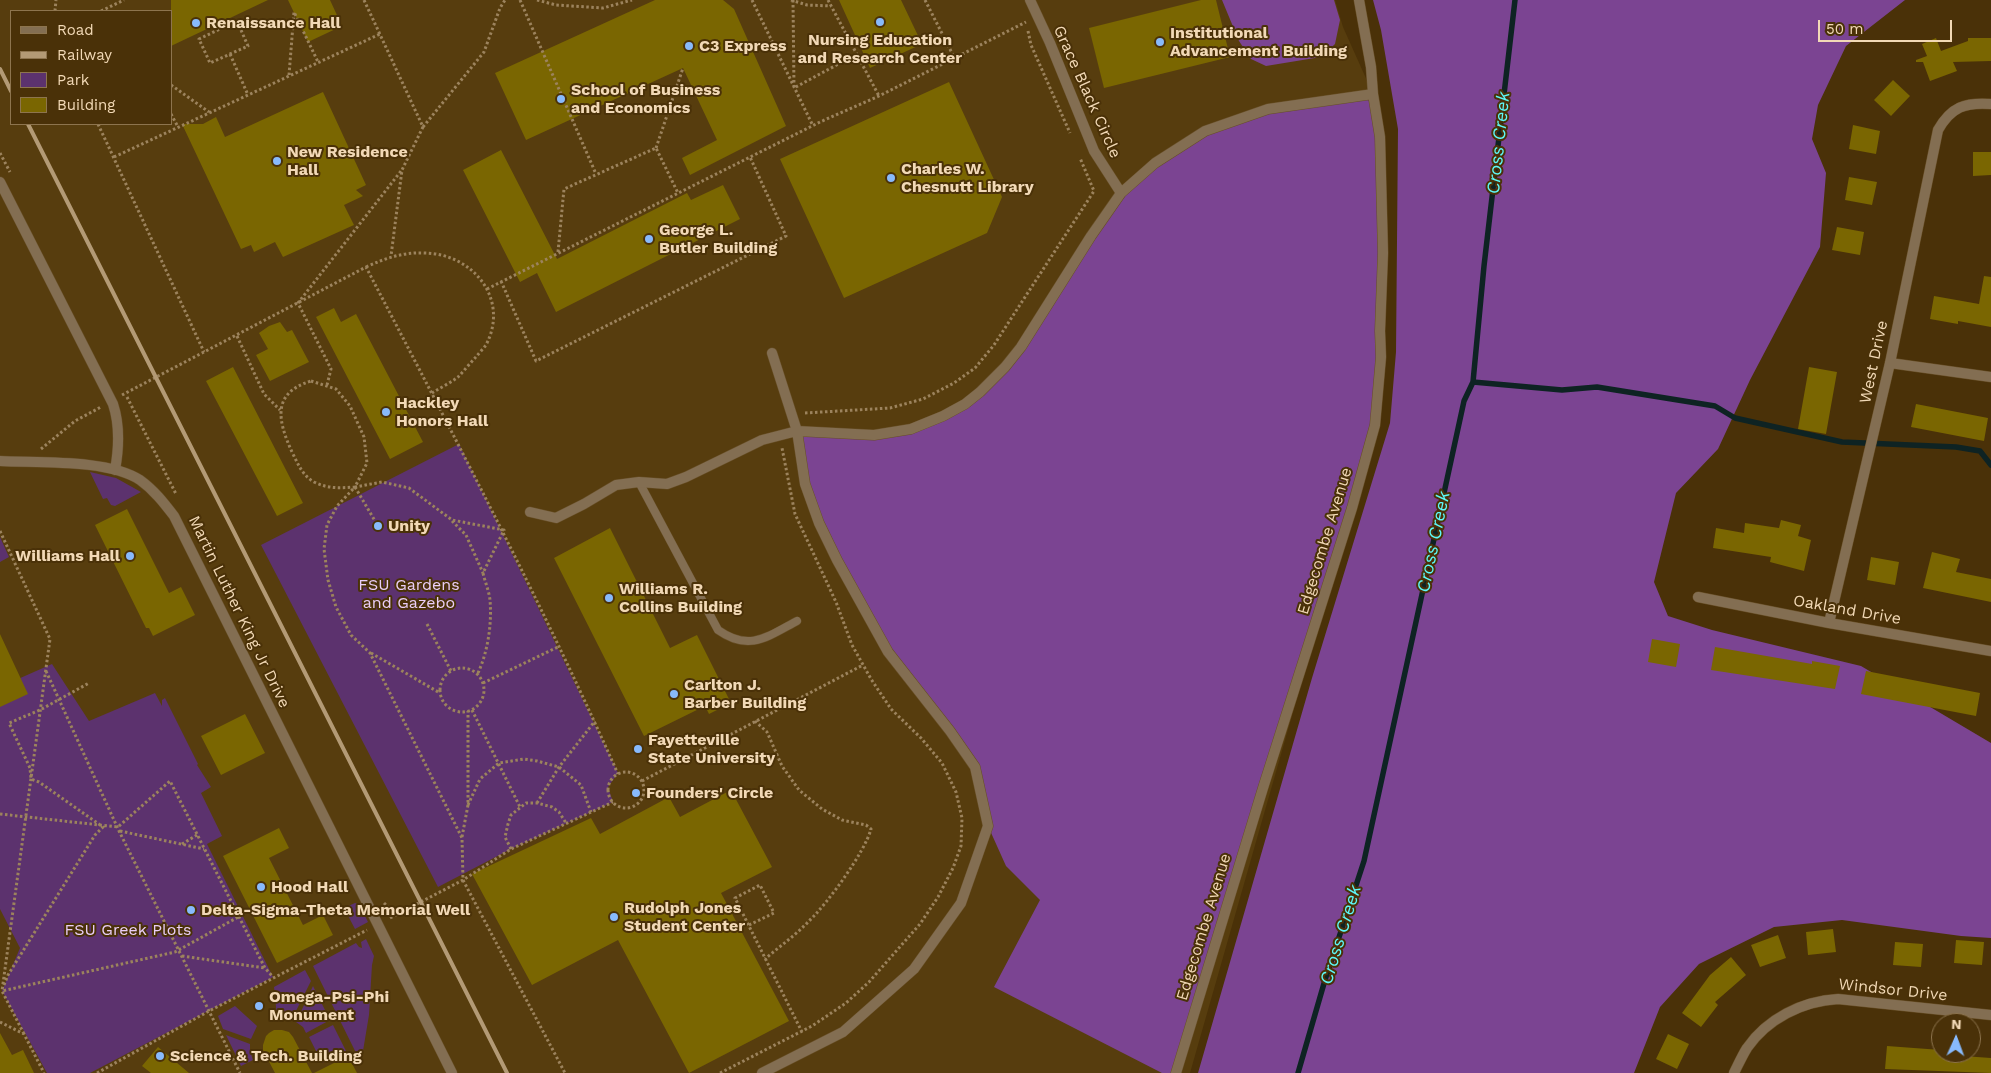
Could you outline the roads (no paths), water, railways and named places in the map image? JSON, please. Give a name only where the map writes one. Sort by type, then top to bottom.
[{"type":"street","name":"Grace Black Circle","points":[[1030,0],[1050,43],[1094,151],[1121,193]]},
{"type":"street","name":"Edgecombe Avenue","points":[[1176,1073],[1266,779],[1352,508],[1375,425],[1381,357],[1380,137],[1372,94],[1371,68],[1359,0]]},
{"type":"street","points":[[530,512],[556,518],[616,485],[639,482],[667,484],[686,477],[762,440],[797,431],[874,435],[911,429],[937,419],[965,404],[986,388],[1021,347],[1091,236],[1121,193],[1155,163],[1205,131],[1227,122],[1268,109],[1372,94]]},
{"type":"street","name":"West Drive","points":[[1828,623],[1890,363],[1938,130],[1953,111],[1964,105],[1976,103],[1991,104]]},
{"type":"street","points":[[0,182],[111,402],[118,424],[118,454],[115,470]]},
{"type":"street","points":[[762,1073],[843,1032],[914,969],[961,903],[988,826],[975,767],[950,731],[888,652],[819,523],[805,484],[797,431],[772,353]]},
{"type":"street","points":[[1890,363],[1991,377]]},
{"type":"street","name":"Martin Luther King Jr Drive","points":[[0,461],[96,465],[128,473],[153,491],[174,516],[452,1073]]},
{"type":"street","name":"Oakland Drive","points":[[1698,597],[1828,623],[1991,651]]},
{"type":"street","name":"Windsor Drive","points":[[1734,1073],[1745,1050],[1770,1024],[1791,1011],[1813,1002],[1838,999],[1991,1015]]},
{"type":"lane","points":[[639,482],[718,630],[730,638],[750,642],[773,634],[797,621]]},
{"type":"waterway","name":"Cross Creek","points":[[1298,1073],[1325,980],[1364,861],[1464,401],[1473,382],[1484,266],[1515,0]]},
{"type":"waterway","points":[[1473,382],[1562,390],[1597,387],[1715,406],[1735,418],[1842,442],[1956,447],[1980,451],[1991,465]]},
{"type":"railway","points":[[0,69],[10,89]]},
{"type":"railway","points":[[29,125],[507,1073]]},
{"type":"place","name":"Nursing Education and Research Center","points":[[880,22]]},
{"type":"place","name":"Renaissance Hall","points":[[196,23]]},
{"type":"place","name":"Institutional Advancement Building","points":[[1160,42]]},
{"type":"place","name":"C3 Express","points":[[689,46]]},
{"type":"place","name":"School of Business and Economics","points":[[561,99]]},
{"type":"place","name":"New Residence Hall","points":[[277,161]]},
{"type":"place","name":"Charles W. Chesnutt Library","points":[[891,178]]},
{"type":"place","name":"George L. Butler Building","points":[[649,239]]},
{"type":"place","name":"Hackley Honors Hall","points":[[386,412]]},
{"type":"place","name":"Unity","points":[[378,526]]},
{"type":"place","name":"Williams Hall","points":[[130,556]]},
{"type":"place","name":"Williams R. Collins Building","points":[[609,598]]},
{"type":"place","name":"Carlton J. Barber Building","points":[[674,694]]},
{"type":"place","name":"Fayetteville State University","points":[[638,749]]},
{"type":"place","name":"Founders' Circle","points":[[636,793]]},
{"type":"place","name":"Hood Hall","points":[[261,887]]},
{"type":"place","name":"Delta-Sigma-Theta Memorial Well","points":[[191,910]]},
{"type":"place","name":"Rudolph Jones Student Center","points":[[614,917]]},
{"type":"place","name":"Omega-Psi-Phi Monument","points":[[259,1006]]},
{"type":"place","name":"Science & Tech. Building","points":[[160,1056]]},
{"type":"park label","name":"FSU Gardens and Gazebo","points":[[409,594]]},
{"type":"park label","name":"FSU Greek Plots","points":[[128,930]]}]
